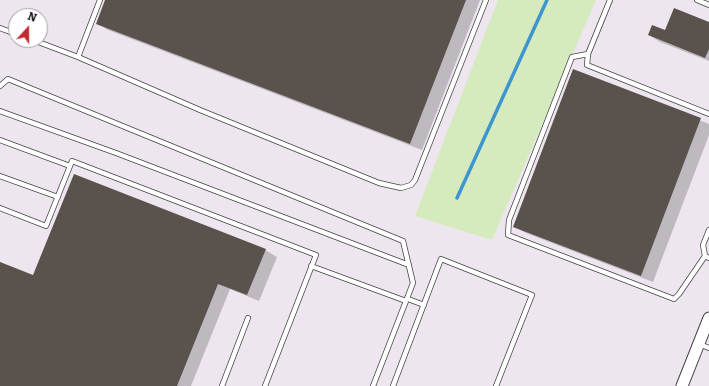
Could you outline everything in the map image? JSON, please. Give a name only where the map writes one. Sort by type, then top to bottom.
[{"type":"street","points":[[682,386],[704,346],[709,318]]},
{"type":"lane","points":[[78,57],[100,0]]},
{"type":"lane","points":[[48,46],[78,57],[250,131],[379,183],[401,188],[411,185],[415,180],[486,0]]},
{"type":"lane","points":[[610,0],[588,54],[587,65],[709,114]]},
{"type":"lane","points":[[697,0],[709,5]]},
{"type":"lane","points":[[588,54],[572,57],[509,220],[508,235],[674,299],[707,257],[703,245],[709,230]]},
{"type":"lane","points":[[0,86],[8,79],[403,241],[414,283],[373,386]]},
{"type":"lane","points":[[0,111],[131,158],[409,265]]},
{"type":"lane","points":[[0,140],[70,166]]},
{"type":"lane","points":[[0,208],[46,226],[72,160],[316,255],[265,386]]},
{"type":"lane","points":[[0,176],[58,197]]},
{"type":"lane","points":[[393,386],[441,259],[532,295],[496,386]]},
{"type":"lane","points":[[312,266],[424,305]]},
{"type":"lane","points":[[222,386],[248,318]]},
{"type":"shaded area","points":[[0,0],[709,0],[709,386],[0,386]]},
{"type":"green space","points":[[498,0],[596,0],[492,240],[415,216]]},
{"type":"building","points":[[105,0],[466,0],[410,144],[96,24]]},
{"type":"building","points":[[674,8],[709,22],[709,49],[705,58],[648,35],[652,25],[665,30]]},
{"type":"building","points":[[573,69],[701,118],[641,276],[513,227]]},
{"type":"building","points":[[74,174],[266,249],[247,295],[218,284],[177,386],[0,386],[0,262],[33,275]]},
{"type":"waterway","points":[[457,198],[547,0]]}]
